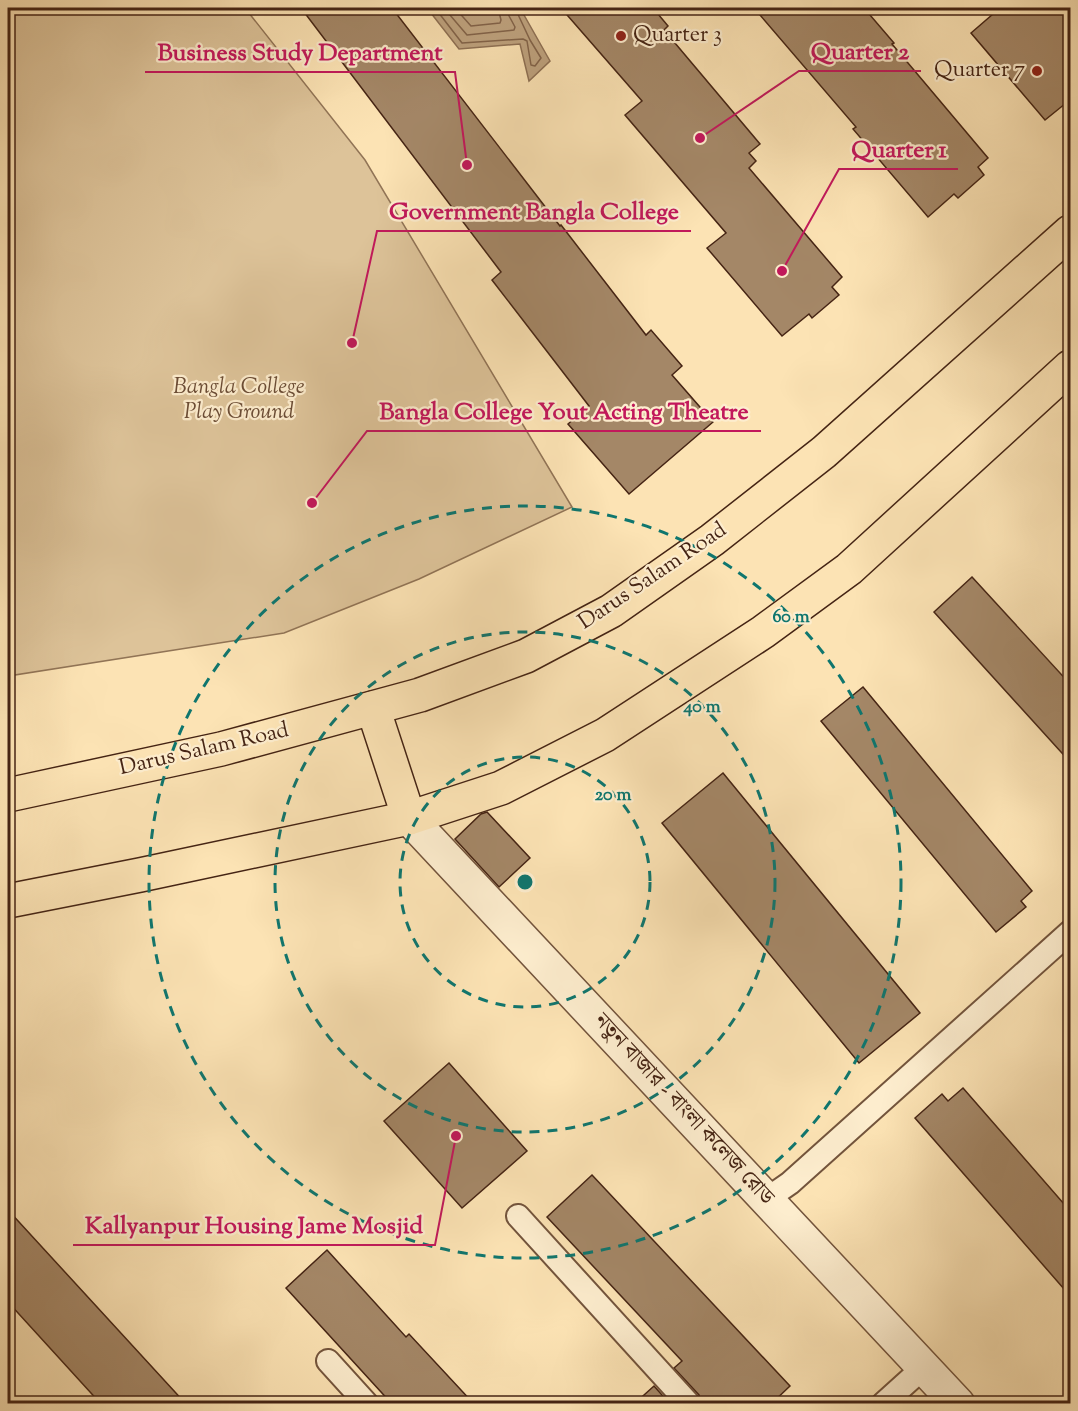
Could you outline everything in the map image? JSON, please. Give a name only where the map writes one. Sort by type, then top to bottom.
[{"type":"main road","name":"Darus Salam Road","points":[[8,795],[221,748],[420,695],[526,656],[611,611],[712,540],[824,452],[1071,232]]},
{"type":"main road","points":[[8,901],[409,818],[501,788],[605,735],[763,632],[849,569],[1071,367]]},
{"type":"main road","points":[[373,708],[409,818]]},
{"type":"street","name":"নতুন বাজার - বাংলা কলেজ রোড","points":[[409,818],[958,1404]]},
{"type":"lane","points":[[767,1199],[790,1183],[1071,932]]},
{"type":"lane","points":[[518,1216],[689,1404]]},
{"type":"lane","points":[[328,1360],[367,1404]]},
{"type":"lane","points":[[883,1404],[924,1367]]},
{"type":"green space","name":"Bangla College Play Ground","points":[[8,8],[245,8],[365,160],[572,507],[419,579],[284,633],[8,676]]},
{"type":"water","points":[[427,8],[520,8],[550,61],[529,81],[520,44],[459,49]]},
{"type":"building","points":[[301,8],[392,8],[646,335],[651,330],[682,366],[672,375],[713,422],[629,494],[568,424],[589,406],[492,280],[501,272]]},
{"type":"building","points":[[561,8],[653,8],[668,26],[664,30],[760,144],[749,153],[756,161],[749,168],[842,277],[832,287],[839,295],[812,318],[809,314],[782,336],[707,248],[726,233],[625,115],[642,101]]},
{"type":"building","points":[[754,8],[864,8],[988,158],[978,167],[984,175],[958,198],[954,194],[928,217],[853,129],[856,127]]},
{"type":"building","name":"Quarter 7","points":[[1000,8],[1059,8],[1071,21],[1071,99],[1045,120],[971,33]]},
{"type":"building","points":[[972,577],[1071,685],[1071,763],[934,612]]},
{"type":"building","points":[[863,687],[1032,891],[1021,901],[1026,907],[996,932],[821,721]]},
{"type":"building","points":[[723,773],[920,1013],[859,1063],[662,823]]},
{"type":"building","points":[[487,812],[530,858],[499,887],[455,839],[481,814]]},
{"type":"building","points":[[449,1063],[527,1151],[462,1208],[384,1121]]},
{"type":"building","points":[[963,1088],[1071,1212],[1071,1297],[915,1118],[942,1094],[948,1101]]},
{"type":"building","points":[[592,1175],[790,1386],[771,1404],[702,1404],[699,1395],[674,1368],[682,1361],[547,1217]]},
{"type":"building","points":[[8,1210],[186,1404],[101,1404],[8,1302]]},
{"type":"building","points":[[327,1250],[406,1337],[409,1334],[474,1404],[392,1404],[286,1288]]},
{"type":"building","points":[[654,1386],[670,1404],[634,1404]]},
{"type":"place","name":"Quarter 3","points":[[621,36]]},
{"type":"place","name":"Quarter 7","points":[[1037,71]]},
{"type":"place","name":"Quarter 2","points":[[700,138]]},
{"type":"place","name":"Business Study Department","points":[[467,165]]},
{"type":"place","name":"Quarter 1","points":[[782,271]]},
{"type":"place","name":"Government Bangla College","points":[[352,343]]},
{"type":"place","name":"Bangla College Yout Acting Theatre","points":[[312,503]]},
{"type":"place","name":"Kallyanpur Housing Jame Mosjid","points":[[456,1136]]}]
